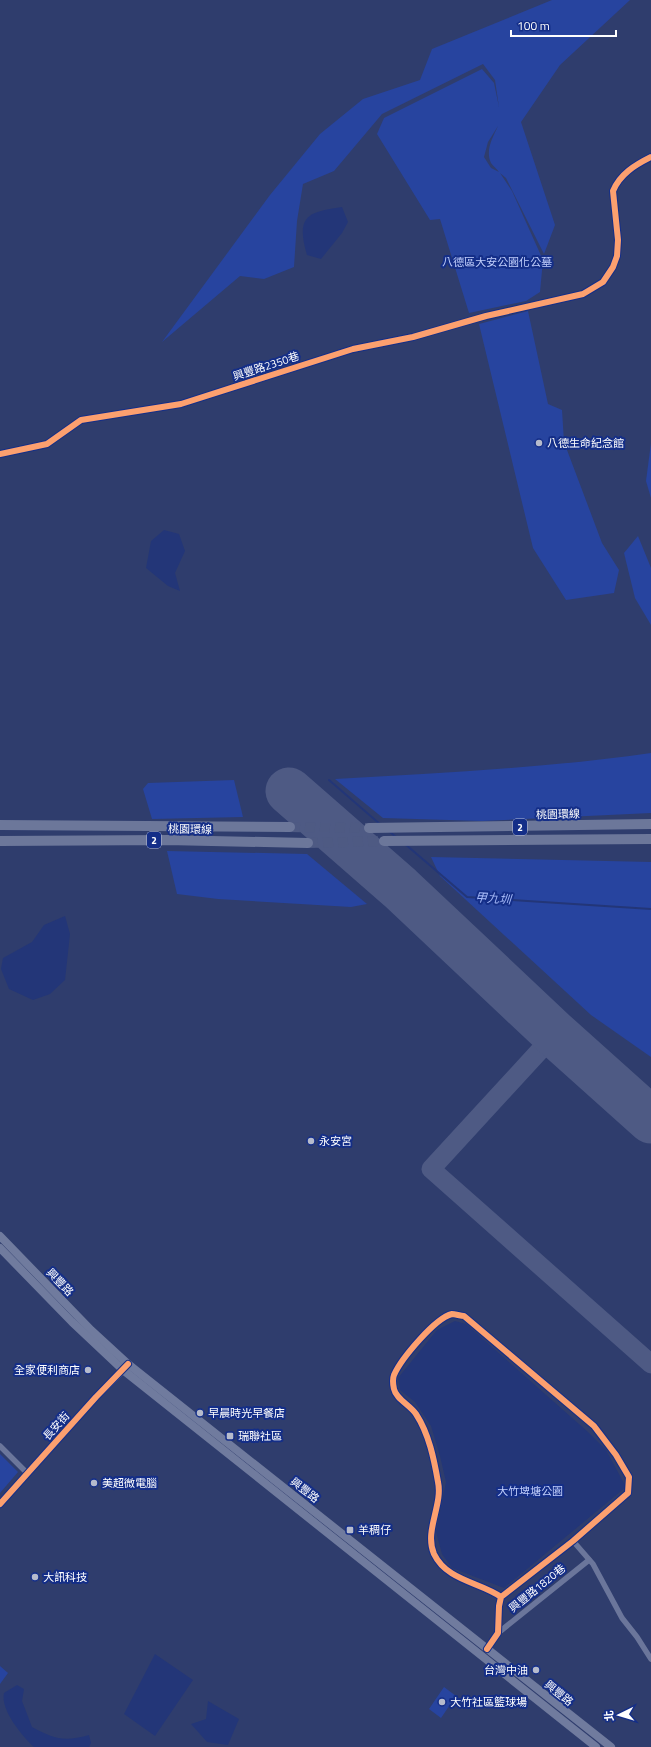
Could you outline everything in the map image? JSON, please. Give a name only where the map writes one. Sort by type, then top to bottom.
[{"type":"highway","name":"桃園環線","points":[[369,828],[651,824]]},
{"type":"highway","name":"桃園環線","points":[[0,825],[290,827]]},
{"type":"highway","name":"2","points":[[384,841],[651,839]]},
{"type":"highway","name":"桃園環線","points":[[0,841],[167,840],[308,843]]},
{"type":"main road","name":"興豐路","points":[[0,1236],[126,1367],[611,1747]]},
{"type":"main road","name":"興豐路","points":[[0,1248],[72,1322],[596,1747]]},
{"type":"street","name":"興豐路2350巷","points":[[0,454],[47,444],[81,420],[181,404],[353,349],[413,337],[486,316],[583,294],[603,282],[613,267],[617,256],[618,240],[613,191],[616,184],[624,174],[639,163],[651,157]]},
{"type":"street","points":[[498,1633],[499,1606],[501,1597],[573,1541],[628,1493],[629,1476],[616,1455],[594,1426],[464,1316],[452,1314],[437,1323],[425,1333],[400,1365],[392,1382],[394,1392],[415,1413],[429,1439],[439,1484],[432,1541],[434,1553],[441,1566],[458,1577],[485,1590],[493,1591],[501,1597]]},
{"type":"street","name":"長安街","points":[[0,1504],[96,1397],[126,1367]]},
{"type":"street","points":[[0,1446],[27,1473]]},
{"type":"street","points":[[573,1541],[589,1560],[622,1618],[637,1637],[651,1659]]},
{"type":"street","name":"興豐路1820巷","points":[[487,1649],[498,1633],[589,1560]]},
{"type":"green space","name":"八德區大安公園化公墓","points":[[552,0],[630,0],[560,65],[521,122],[555,225],[544,254],[506,178],[500,173],[512,191],[543,260],[540,292],[526,301],[469,313],[440,219],[430,220],[377,134],[384,118],[482,69],[494,83],[499,107],[495,80],[483,64],[382,114],[334,171],[303,184],[297,221],[294,267],[264,279],[240,276],[162,342],[270,195],[320,134],[363,99],[420,80],[432,49]],"holes":[[[498,126],[490,144],[489,158],[491,163],[499,172],[491,168],[484,157],[488,142]]]},
{"type":"green space","points":[[528,311],[548,404],[562,410],[564,442],[602,543],[619,570],[614,593],[566,600],[533,548],[479,324]]},
{"type":"green space","points":[[651,443],[651,498],[646,481]]},
{"type":"green space","points":[[638,536],[651,568],[651,625],[635,598],[624,553]]},
{"type":"green space","points":[[651,753],[651,813],[482,821],[383,818],[335,779],[572,763]]},
{"type":"green space","points":[[234,780],[243,817],[152,819],[143,789],[148,783]]},
{"type":"green space","points":[[167,851],[307,854],[367,904],[351,907],[218,899],[177,894]]},
{"type":"green space","points":[[431,857],[651,862],[651,1057],[591,1015],[440,876]]},
{"type":"green space","points":[[0,1454],[18,1472],[0,1493]]},
{"type":"green space","points":[[0,1666],[8,1673],[0,1684]]},
{"type":"green space","name":"大竹社區籃球場","points":[[444,1687],[456,1696],[441,1718],[429,1709]]},
{"type":"shaded area","points":[[342,207],[348,222],[342,233],[321,259],[307,255],[303,232],[304,224],[307,219],[312,214],[320,211]]},
{"type":"shaded area","points":[[164,530],[179,534],[185,551],[175,573],[180,591],[168,586],[146,568],[151,541]]},
{"type":"shaded area","points":[[65,916],[70,934],[65,980],[50,994],[33,1000],[9,989],[1,969],[3,958],[32,942],[44,925]]},
{"type":"shaded area","name":"大竹埤塘公園","points":[[455,1321],[466,1324],[588,1432],[606,1450],[626,1487],[504,1588],[452,1568],[442,1554],[436,1532],[446,1482],[440,1456],[431,1426],[415,1402],[400,1390],[398,1378],[437,1330]]},
{"type":"shaded area","points":[[155,1654],[193,1680],[155,1736],[124,1714]]},
{"type":"shaded area","points":[[17,1685],[24,1689],[22,1701],[32,1727],[53,1737],[66,1739],[89,1735],[91,1743],[89,1747],[34,1747],[13,1723],[5,1707],[4,1693]]},
{"type":"shaded area","points":[[208,1701],[239,1719],[228,1745],[207,1742],[191,1724],[206,1719]]},
{"type":"waterway","name":"甲九圳","points":[[329,780],[381,825]]},
{"type":"waterway","name":"甲九圳","points":[[389,831],[397,838]]},
{"type":"waterway","name":"甲九圳","points":[[405,844],[467,897],[651,909]]},
{"type":"taxiway","points":[[555,1034],[431,1169],[651,1364]]},
{"type":"runway","points":[[289,791],[400,888],[555,1034],[651,1120]]},
{"type":"tunnel","points":[[290,827],[369,828]]},
{"type":"tunnel","points":[[308,843],[384,841]]},
{"type":"cycle path","points":[[0,454],[47,444],[81,420],[181,404],[353,349],[413,337],[486,316],[583,294],[603,282],[613,267],[617,256],[618,240],[613,191],[624,175],[639,163],[651,157]]},
{"type":"cycle path","points":[[487,1649],[498,1633],[499,1606],[501,1597],[573,1541],[628,1493],[629,1477],[616,1455],[594,1426],[464,1316],[452,1314],[437,1323],[419,1340],[398,1368],[394,1375],[393,1385],[397,1396],[416,1414],[421,1422],[428,1438],[433,1456],[439,1491],[431,1536],[434,1554],[440,1563],[455,1576],[493,1592],[501,1597]]},
{"type":"cycle path","points":[[0,1504],[96,1397],[128,1364]]},
{"type":"place","name":"八德生命紀念館","points":[[539,443]]},
{"type":"place","name":"永安宮","points":[[311,1141]]},
{"type":"place","name":"全家便利商店","points":[[88,1370]]},
{"type":"place","name":"早晨時光早餐店","points":[[200,1413]]},
{"type":"place","name":"瑞聯社區","points":[[230,1436]]},
{"type":"place","name":"美超微電腦","points":[[94,1483]]},
{"type":"place","name":"羊稠仔","points":[[350,1530]]},
{"type":"place","name":"大訊科技","points":[[35,1577]]},
{"type":"place","name":"台灣中油","points":[[536,1670]]},
{"type":"place","name":"大竹社區籃球場","points":[[442,1702]]}]
